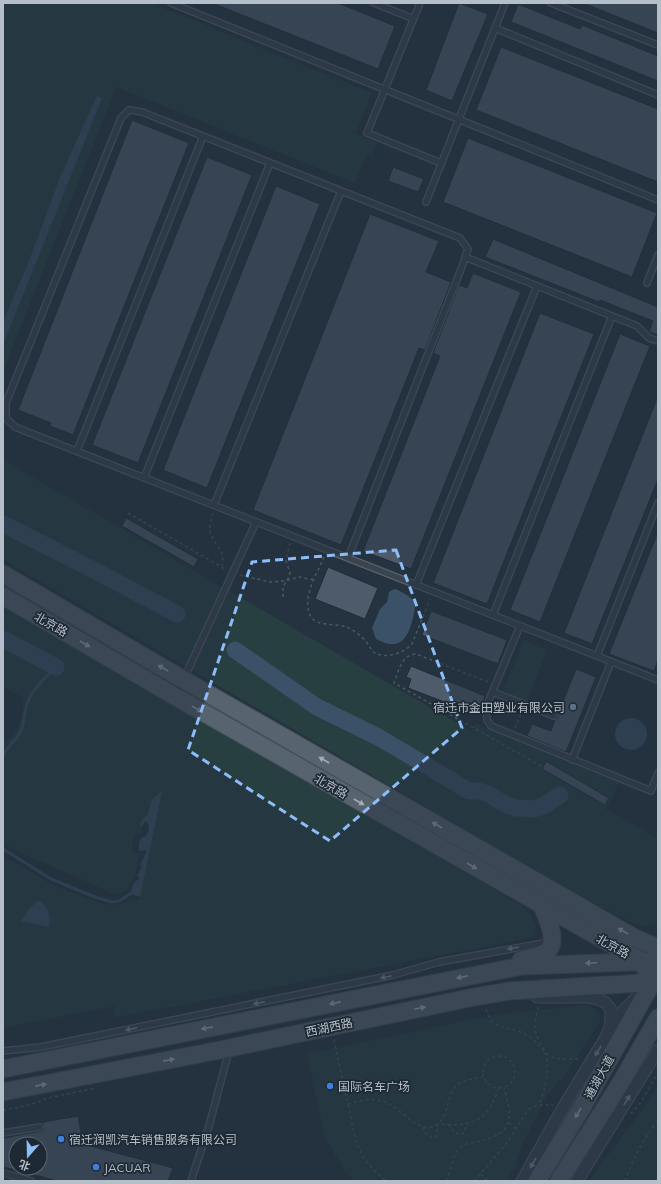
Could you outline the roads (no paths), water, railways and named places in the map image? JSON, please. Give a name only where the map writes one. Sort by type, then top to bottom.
[{"type":"main road","name":"北京路","points":[[3,574],[184,680],[635,938],[658,948]]},
{"type":"main road","name":"北京路","points":[[3,596],[176,697],[641,961],[656,978]]},
{"type":"main road","points":[[491,972],[546,952],[551,941],[550,925],[542,906]]},
{"type":"main road","name":"西湖西路","points":[[3,1069],[522,966],[658,961]]},
{"type":"main road","name":"西湖西路","points":[[3,1092],[229,1048],[474,997],[509,991],[656,978]]},
{"type":"main road","name":"通湖大道","points":[[559,1181],[656,978]]},
{"type":"main road","name":"通湖大道","points":[[537,1181],[583,1106],[626,1041],[658,1018]]},
{"type":"street","points":[[509,991],[539,997],[589,997],[598,999],[606,1003],[611,1010],[611,1025],[626,1041],[564,1106],[522,1181]]},
{"type":"street","points":[[577,1181],[658,1050]]},
{"type":"lane","points":[[171,3],[658,200]]},
{"type":"lane","points":[[374,3],[414,19]]},
{"type":"lane","points":[[420,3],[367,133],[441,163]]},
{"type":"lane","points":[[426,202],[505,3]]},
{"type":"lane","points":[[551,3],[658,45]]},
{"type":"lane","points":[[495,28],[658,95]]},
{"type":"lane","points":[[348,558],[468,249],[460,238],[142,112],[129,110],[121,118],[6,403],[6,418],[15,427],[658,680]]},
{"type":"lane","points":[[77,451],[203,136]]},
{"type":"lane","points":[[144,478],[270,163]]},
{"type":"lane","points":[[214,505],[341,191]]},
{"type":"lane","points":[[647,283],[658,255]]},
{"type":"lane","points":[[465,257],[637,326],[649,338],[658,342]]},
{"type":"lane","points":[[416,585],[537,286]]},
{"type":"lane","points":[[493,615],[612,316]]},
{"type":"lane","points":[[597,656],[658,503]]},
{"type":"lane","points":[[176,697],[256,522]]},
{"type":"lane","points":[[520,626],[486,707],[487,720],[491,726],[651,791],[658,773]]},
{"type":"lane","points":[[572,760],[611,662]]},
{"type":"lane","points":[[492,692],[554,716]]},
{"type":"lane","points":[[3,1051],[41,1047],[393,975],[438,962],[551,941]]},
{"type":"lane","points":[[191,1181],[209,1126],[229,1048]]},
{"type":"lane","points":[[3,1133],[40,1127]]},
{"type":"lane","points":[[3,1173],[31,1181]]},
{"type":"water","points":[[97,96],[102,98],[3,345],[3,322],[29,261],[61,175]]},
{"type":"water","points":[[396,589],[406,594],[414,602],[415,608],[413,618],[408,632],[401,641],[396,644],[384,643],[376,639],[372,628],[380,609],[387,602],[389,592]]},
{"type":"water","points":[[628,718],[634,718],[644,725],[647,734],[646,740],[640,747],[634,750],[628,750],[618,743],[615,737],[615,731],[622,721]]},
{"type":"water","points":[[162,792],[140,897],[130,894],[134,883],[140,878],[137,876],[143,865],[140,866],[147,850],[139,851],[139,843],[141,838],[147,834],[149,826],[146,821],[141,827],[140,824],[143,818],[148,815],[155,796]]},
{"type":"water","points":[[37,901],[40,901],[47,910],[50,919],[49,927],[21,921],[29,909]]},
{"type":"waterway","points":[[3,524],[177,614]]},
{"type":"waterway","points":[[3,639],[56,667]]},
{"type":"waterway","points":[[235,650],[317,707],[380,738],[469,791],[479,791],[488,794],[505,804],[516,808],[534,809],[543,806],[560,795]]},
{"type":"waterway","points":[[3,756],[21,731],[28,701],[38,685],[56,667]]},
{"type":"waterway","points":[[3,849],[51,879],[95,897],[112,902],[119,901],[130,894]]},
{"type":"place","name":"宿迁市金田塑业有限公司","points":[[573,707]]},
{"type":"place","name":"国际名车广场","points":[[330,1086]]},
{"type":"place","name":"宿迁润凯汽车销售服务有限公司","points":[[61,1139]]},
{"type":"place","name":"JACUAR","points":[[96,1167]]}]
